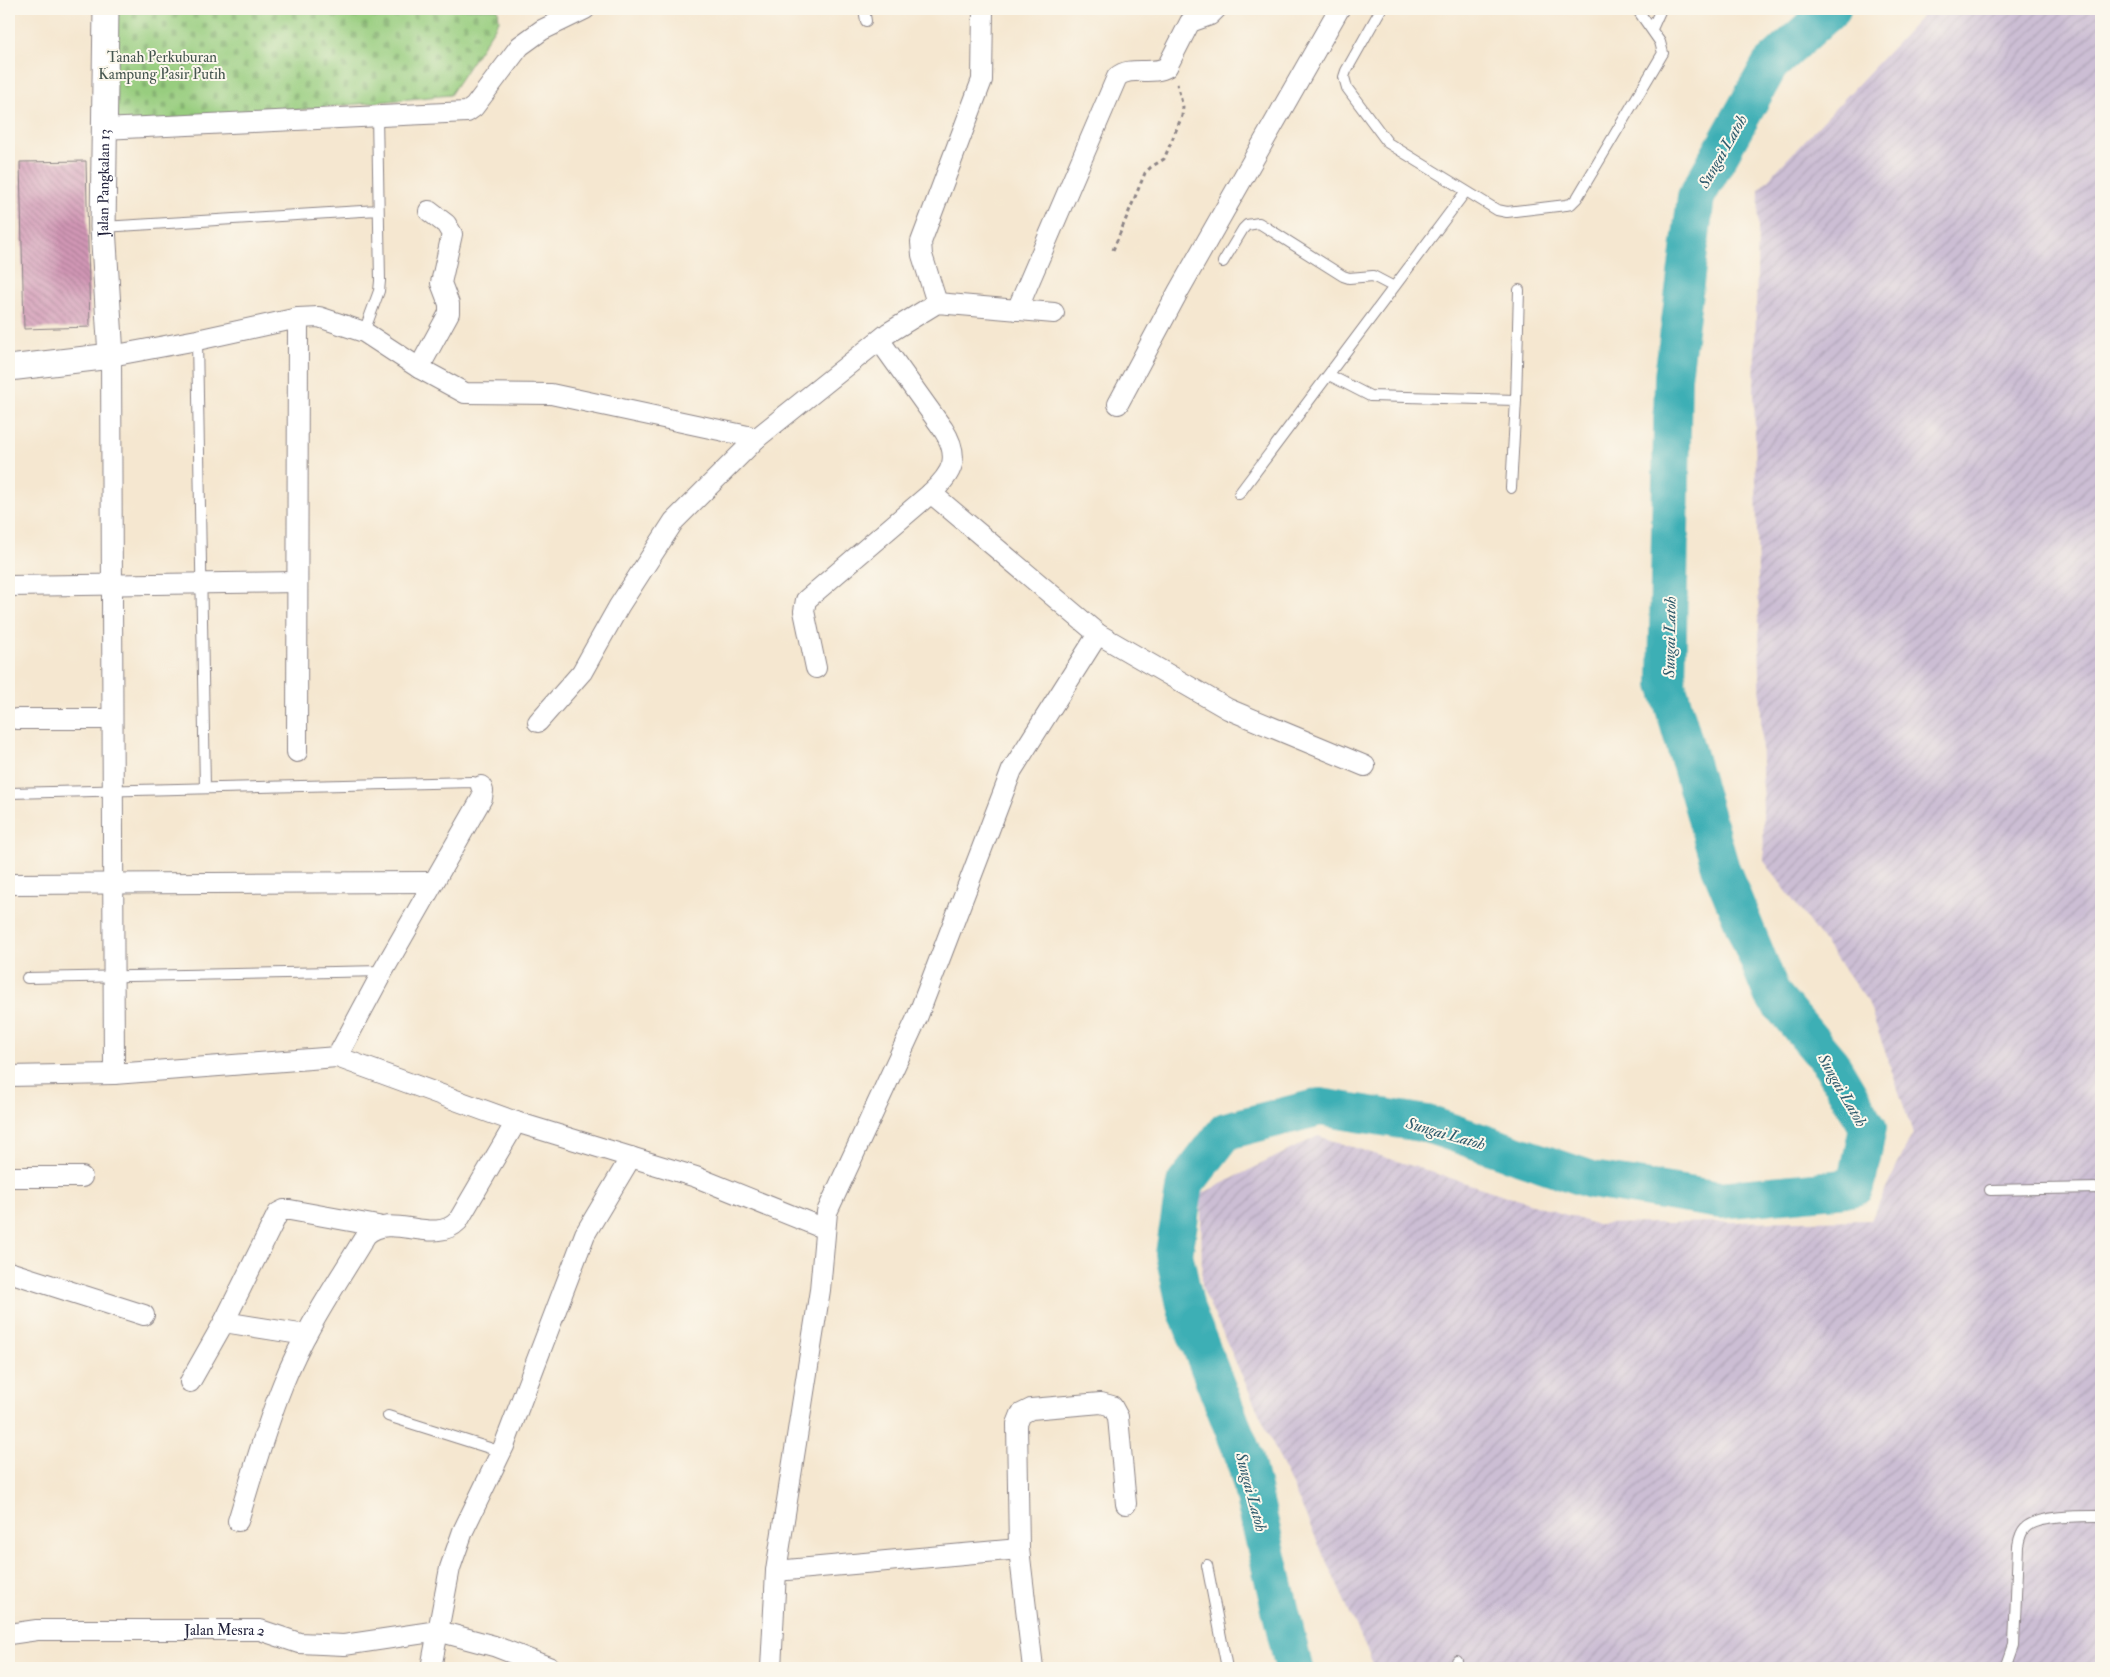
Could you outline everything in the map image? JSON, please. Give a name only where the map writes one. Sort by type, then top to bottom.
[{"type":"street","name":"Jalan Pangkalan 13","points":[[106,9],[103,227],[111,356]]},
{"type":"street","points":[[103,129],[467,112],[474,107],[520,46],[542,30],[584,9]]},
{"type":"street","points":[[937,303],[922,255],[921,242],[982,80],[983,9]]},
{"type":"street","points":[[1017,310],[1117,77],[1128,71],[1162,70],[1171,62],[1190,22],[1210,15],[1216,9]]},
{"type":"street","points":[[1118,404],[1178,292],[1339,9]]},
{"type":"street","points":[[419,368],[449,313],[449,304],[441,283],[452,234],[446,224],[429,211]]},
{"type":"street","points":[[538,722],[582,672],[619,606],[674,521],[757,438],[897,326],[937,303],[1054,313]]},
{"type":"street","points":[[9,368],[111,356],[298,318],[319,317],[364,332],[419,368],[465,393],[551,394],[757,438]]},
{"type":"street","points":[[297,752],[298,318]]},
{"type":"street","points":[[816,668],[804,610],[806,600],[931,493],[946,479],[950,471],[952,460],[950,444],[943,429],[880,341]]},
{"type":"street","points":[[111,356],[114,1074]]},
{"type":"street","points":[[931,493],[1098,634],[1228,709],[1365,766]]},
{"type":"street","points":[[9,586],[297,582]]},
{"type":"street","points":[[770,1668],[776,1571],[820,1290],[827,1212],[917,1018],[1009,778],[1098,634]]},
{"type":"street","points":[[16,719],[112,718]]},
{"type":"street","points":[[337,1057],[433,882],[482,798],[483,791],[481,786]]},
{"type":"street","points":[[10,884],[433,882]]},
{"type":"street","points":[[9,1076],[114,1074],[337,1057],[516,1122],[696,1177],[825,1229]]},
{"type":"street","points":[[190,1382],[224,1322],[278,1213],[290,1210],[378,1226],[438,1230],[453,1226],[458,1221],[516,1122]]},
{"type":"street","points":[[431,1668],[450,1568],[463,1531],[502,1452],[585,1234],[631,1157]]},
{"type":"street","points":[[9,1178],[82,1177]]},
{"type":"street","points":[[238,1521],[283,1383],[306,1335],[366,1235],[378,1226]]},
{"type":"street","points":[[9,1272],[144,1315]]},
{"type":"street","points":[[224,1322],[306,1335]]},
{"type":"street","points":[[1033,1668],[1019,1549],[1018,1418],[1026,1411],[1101,1403],[1112,1406],[1118,1416],[1126,1504]]},
{"type":"street","points":[[776,1571],[1019,1549]]},
{"type":"street","name":"Jalan Mesra 2","points":[[9,1634],[37,1630],[260,1630],[299,1643],[344,1645],[438,1631]]},
{"type":"street","points":[[438,1631],[494,1646],[551,1668]]},
{"type":"lane","points":[[864,9],[866,21]]},
{"type":"lane","points":[[1382,9],[1346,72],[1344,83],[1388,143],[1503,212],[1566,205],[1574,201],[1661,58],[1663,47],[1637,9]]},
{"type":"lane","points":[[1652,29],[1661,9]]},
{"type":"lane","points":[[364,332],[380,281],[377,115]]},
{"type":"lane","points":[[1239,494],[1466,191]]},
{"type":"lane","points":[[103,227],[378,210]]},
{"type":"lane","points":[[1223,262],[1243,229],[1247,225],[1259,223],[1343,276],[1349,278],[1373,276],[1394,287]]},
{"type":"lane","points":[[1511,488],[1519,290]]},
{"type":"lane","points":[[197,340],[205,788]]},
{"type":"lane","points":[[1328,375],[1370,396],[1516,400]]},
{"type":"lane","points":[[9,793],[113,789],[473,782],[481,786]]},
{"type":"lane","points":[[27,978],[384,970]]},
{"type":"lane","points":[[1990,1190],[2101,1188]]},
{"type":"lane","points":[[388,1416],[502,1452]]},
{"type":"lane","points":[[2006,1668],[2014,1645],[2020,1535],[2025,1528],[2036,1521],[2080,1516],[2101,1516]]},
{"type":"lane","points":[[1207,1565],[1227,1668]]},
{"type":"path","points":[[1113,250],[1145,173],[1164,159],[1183,113],[1171,62]]},
{"type":"shaded area","points":[[1929,9],[2101,9],[2101,1668],[1375,1668],[1202,1288],[1201,1194],[1318,1136],[1595,1224],[1871,1220],[1913,1133],[1868,1002],[1764,861],[1754,390],[1759,189]]},
{"type":"green space","name":"Tanah Perkuburan Kampung Pasir Putih","points":[[106,9],[498,9],[499,21],[450,95],[103,129]]},
{"type":"building","points":[[86,161],[90,327],[24,329],[20,162]]},
{"type":"waterway","name":"Sungai Latoh","points":[[1294,1668],[1245,1459],[1186,1309],[1174,1254],[1185,1184],[1226,1131],[1320,1107],[1427,1124],[1592,1180],[1720,1200],[1856,1187],[1868,1127],[1831,1064],[1772,994],[1721,869],[1667,684],[1673,377],[1696,197],[1770,65],[1832,9]]}]
